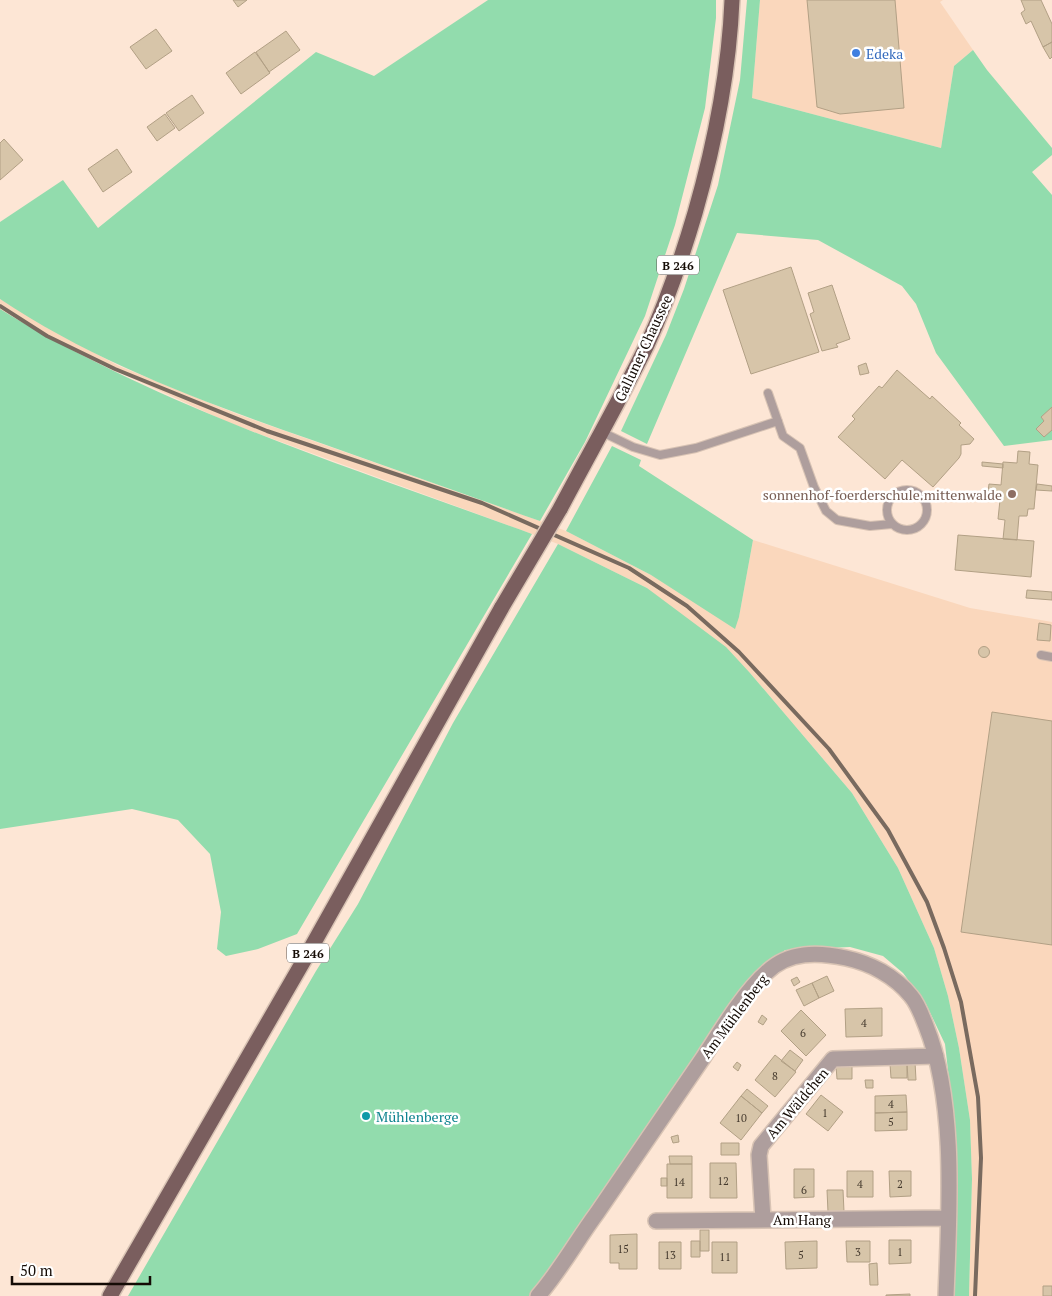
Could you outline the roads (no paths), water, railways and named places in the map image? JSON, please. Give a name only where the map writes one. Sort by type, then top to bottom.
[{"type":"main road","name":"Galluner Chaussee","points":[[110,1296],[307,955],[502,607],[560,509],[647,344],[673,282],[691,227],[717,127],[731,29],[732,0]]},
{"type":"street","name":"Am Mühlenberg","points":[[538,1296],[549,1283],[745,997],[766,972],[784,959],[802,954],[825,954],[871,965],[903,987],[912,997],[925,1024],[936,1056],[945,1112],[948,1165],[946,1296]]},
{"type":"street","name":"Am Wäldchen","points":[[763,1219],[759,1155],[761,1146],[833,1059],[936,1056]]},
{"type":"street","name":"Am Hang","points":[[656,1221],[948,1218]]},
{"type":"lane","points":[[768,393],[783,436],[800,448],[814,487],[826,511],[837,520],[870,526],[892,524],[903,530],[915,528],[924,520],[926,507],[920,496],[908,490],[895,494],[887,505],[888,519],[892,524]]},
{"type":"lane","points":[[602,432],[633,447],[660,455],[696,448],[778,421]]},
{"type":"lane","points":[[1041,655],[1052,657]]},
{"type":"railway","points":[[0,306],[47,336],[115,369],[267,431],[482,503],[629,568],[687,606],[739,652],[829,749],[888,830],[927,902],[944,948],[961,1002],[978,1097],[981,1158],[975,1296]]},
{"type":"place","name":"Edeka","points":[[856,53]]},
{"type":"place","name":"sonnenhof-foerderschule.mittenwalde","points":[[1012,494]]},
{"type":"place","name":"Mühlenberge","points":[[366,1116]]}]
